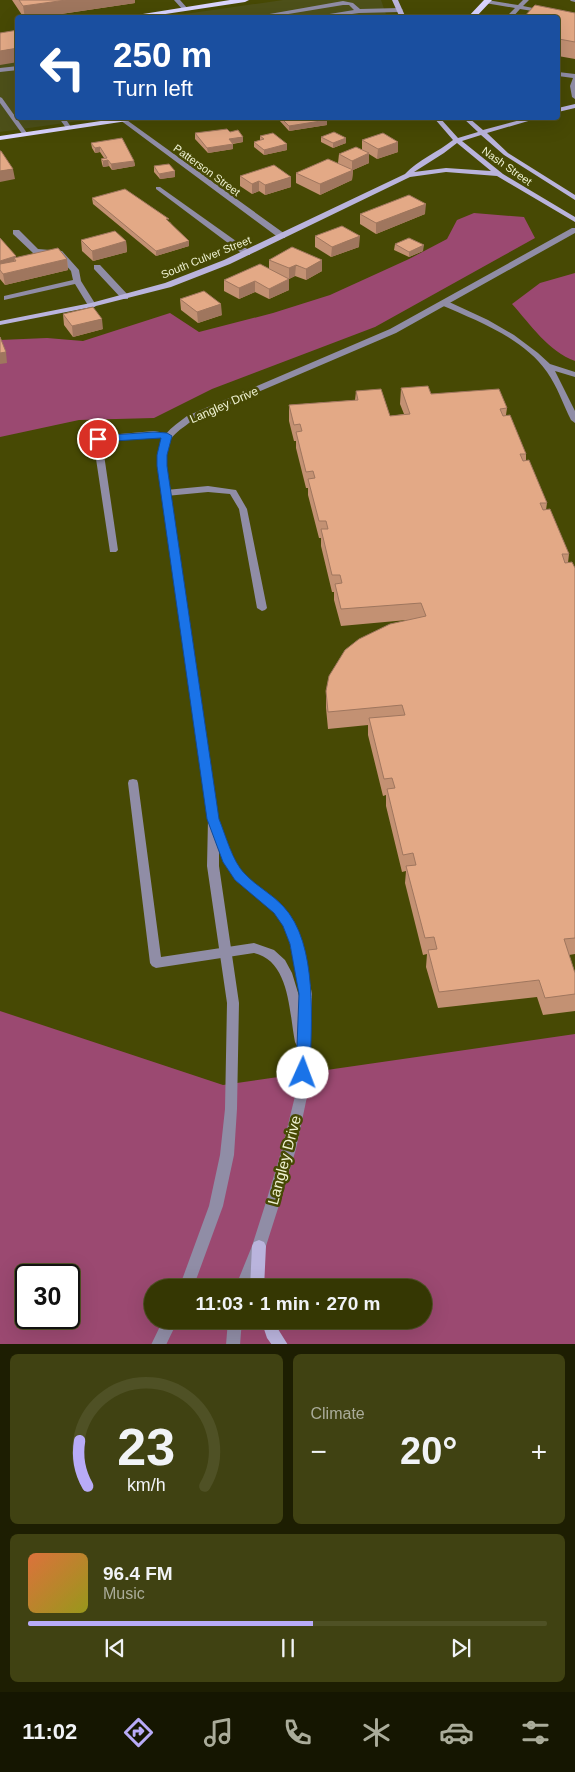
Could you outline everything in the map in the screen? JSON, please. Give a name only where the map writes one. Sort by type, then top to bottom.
[{"type":"main road","points":[[142,15],[245,0]]},
{"type":"main road","points":[[473,15],[487,1]]},
{"type":"main road","points":[[0,138],[115,120]]},
{"type":"street","points":[[177,0],[185,9]]},
{"type":"street","points":[[395,0],[402,15]]},
{"type":"street","points":[[511,15],[526,0]]},
{"type":"street","points":[[487,1],[556,13]]},
{"type":"street","points":[[269,15],[343,3],[352,4],[359,12]]},
{"type":"street","points":[[334,15],[400,10]]},
{"type":"street","points":[[0,70],[15,68]]},
{"type":"street","points":[[560,74],[575,78],[573,86],[575,97]]},
{"type":"street","points":[[0,99],[25,134]]},
{"type":"street","points":[[560,110],[575,106]]},
{"type":"street","points":[[63,120],[68,127]]},
{"type":"street","name":"Patterson Street","points":[[123,120],[282,236]]},
{"type":"street","name":"Nash Street","points":[[439,120],[457,140],[498,174],[575,220]]},
{"type":"street","name":"Nash Street","points":[[468,120],[506,154],[575,198]]},
{"type":"street","points":[[408,175],[418,165],[442,152],[457,140],[527,120]]},
{"type":"street","points":[[408,175],[452,170],[498,174]]},
{"type":"street","name":"South Culver Street","points":[[0,323],[92,305],[168,285],[247,253],[408,175]]},
{"type":"street","points":[[158,188],[247,253]]},
{"type":"street","name":"Langley Drive","points":[[189,1279],[216,1206],[227,1155],[232,1099],[233,1003],[213,866],[213,819],[166,493],[162,455],[167,436],[190,418],[335,358],[393,331],[575,230]]},
{"type":"street","points":[[16,232],[36,251],[59,254],[76,270],[77,281],[92,305]]},
{"type":"street","points":[[97,267],[125,297]]},
{"type":"street","points":[[7,298],[77,281]]},
{"type":"street","points":[[444,303],[506,333],[522,344],[546,366],[555,379],[575,420]]},
{"type":"street","points":[[546,366],[575,375]]},
{"type":"street","points":[[113,550],[98,439],[154,434],[167,436]]},
{"type":"street","points":[[166,493],[208,489],[233,492],[243,509],[262,608]]},
{"type":"street","points":[[133,783],[156,963],[254,948],[265,950],[281,963],[286,974],[304,1054]]},
{"type":"street","name":"Langley Drive","points":[[213,819],[230,862],[239,877],[279,910],[289,924],[296,944],[306,994],[302,1092],[289,1149],[259,1246],[246,1279]]},
{"type":"street","points":[[257,1279],[259,1246]]},
{"type":"street","points":[[158,1344],[166,1329]]},
{"type":"street","points":[[233,1344],[234,1329]]},
{"type":"street","points":[[271,1329],[280,1344]]},
{"type":"shaded area","points":[[283,0],[381,0],[386,15],[178,15]]},
{"type":"shaded area","points":[[15,37],[15,120],[87,120],[0,132],[0,40]]},
{"type":"shaded area","points":[[474,213],[524,217],[535,238],[375,327],[212,389],[154,418],[79,420],[0,437],[0,340],[47,338],[83,341],[170,313],[199,332],[273,313],[330,295],[409,259],[447,239],[457,220]]},
{"type":"shaded area","points":[[575,273],[575,361],[548,344],[512,304],[540,283]]},
{"type":"shaded area","points":[[0,1011],[223,1085],[575,1034],[575,1344],[0,1344]]},
{"type":"building","points":[[19,0],[66,0],[23,6]]},
{"type":"building","points":[[535,5],[575,13],[575,42],[560,39],[560,15],[526,15]]},
{"type":"building","points":[[15,30],[15,48],[0,51],[0,33]]},
{"type":"building","points":[[283,120],[327,120],[289,126]]},
{"type":"building","points":[[227,129],[230,132],[238,130],[243,137],[229,139],[233,144],[207,148],[195,133]]},
{"type":"building","points":[[334,132],[346,138],[333,143],[321,137]]},
{"type":"building","points":[[273,133],[287,144],[264,150],[254,142],[264,139],[260,136]]},
{"type":"building","points":[[383,133],[398,142],[378,149],[362,140]]},
{"type":"building","points":[[122,138],[134,161],[111,164],[108,160],[103,161],[101,159],[107,158],[100,147],[95,148],[91,143]]},
{"type":"building","points":[[356,147],[369,153],[352,161],[339,154]]},
{"type":"building","points":[[1,151],[13,169],[0,171]]},
{"type":"building","points":[[328,159],[353,170],[320,184],[296,173]]},
{"type":"building","points":[[169,164],[175,171],[159,174],[154,166]]},
{"type":"building","points":[[274,165],[291,177],[265,185],[259,181],[252,184],[240,176]]},
{"type":"building","points":[[125,189],[169,219],[166,219],[189,241],[156,251],[92,198]]},
{"type":"building","points":[[409,195],[426,204],[376,223],[360,214]]},
{"type":"building","points":[[342,226],[360,236],[332,247],[315,236]]},
{"type":"building","points":[[115,231],[126,241],[92,251],[81,240]]},
{"type":"building","points":[[0,238],[16,256],[0,261]]},
{"type":"building","points":[[409,238],[424,245],[409,252],[395,244]]},
{"type":"building","points":[[292,247],[322,260],[306,269],[296,265],[289,268],[269,260]]},
{"type":"building","points":[[58,248],[67,259],[3,274],[0,270],[0,264],[16,261],[14,258]]},
{"type":"building","points":[[260,264],[289,279],[269,289],[255,281],[239,288],[224,280]]},
{"type":"building","points":[[204,291],[221,304],[197,312],[180,299]]},
{"type":"building","points":[[93,307],[102,319],[72,326],[63,314]]},
{"type":"building","points":[[0,337],[6,352],[0,353]]},
{"type":"building","points":[[428,386],[431,394],[499,389],[507,408],[500,409],[503,416],[510,415],[526,454],[520,454],[523,461],[529,460],[547,503],[540,503],[543,510],[550,509],[569,554],[562,554],[565,563],[572,562],[575,568],[575,938],[564,939],[575,973],[575,994],[545,998],[539,980],[439,992],[428,950],[437,949],[434,937],[425,938],[406,866],[416,865],[413,853],[403,855],[387,789],[395,788],[392,778],[384,779],[369,718],[405,715],[402,705],[328,712],[326,691],[329,676],[345,650],[359,639],[390,624],[426,616],[421,603],[341,609],[335,584],[342,583],[340,575],[332,575],[321,529],[328,529],[326,521],[319,521],[308,479],[315,478],[313,471],[306,472],[296,432],[302,431],[300,424],[294,425],[289,405],[358,400],[356,391],[381,389],[390,416],[410,414],[401,388]]},
{"type":"route","points":[[98,439],[154,434],[167,436],[162,455],[162,466],[213,819],[230,862],[239,877],[279,910],[289,924],[296,944],[306,994],[303,1073]]}]
